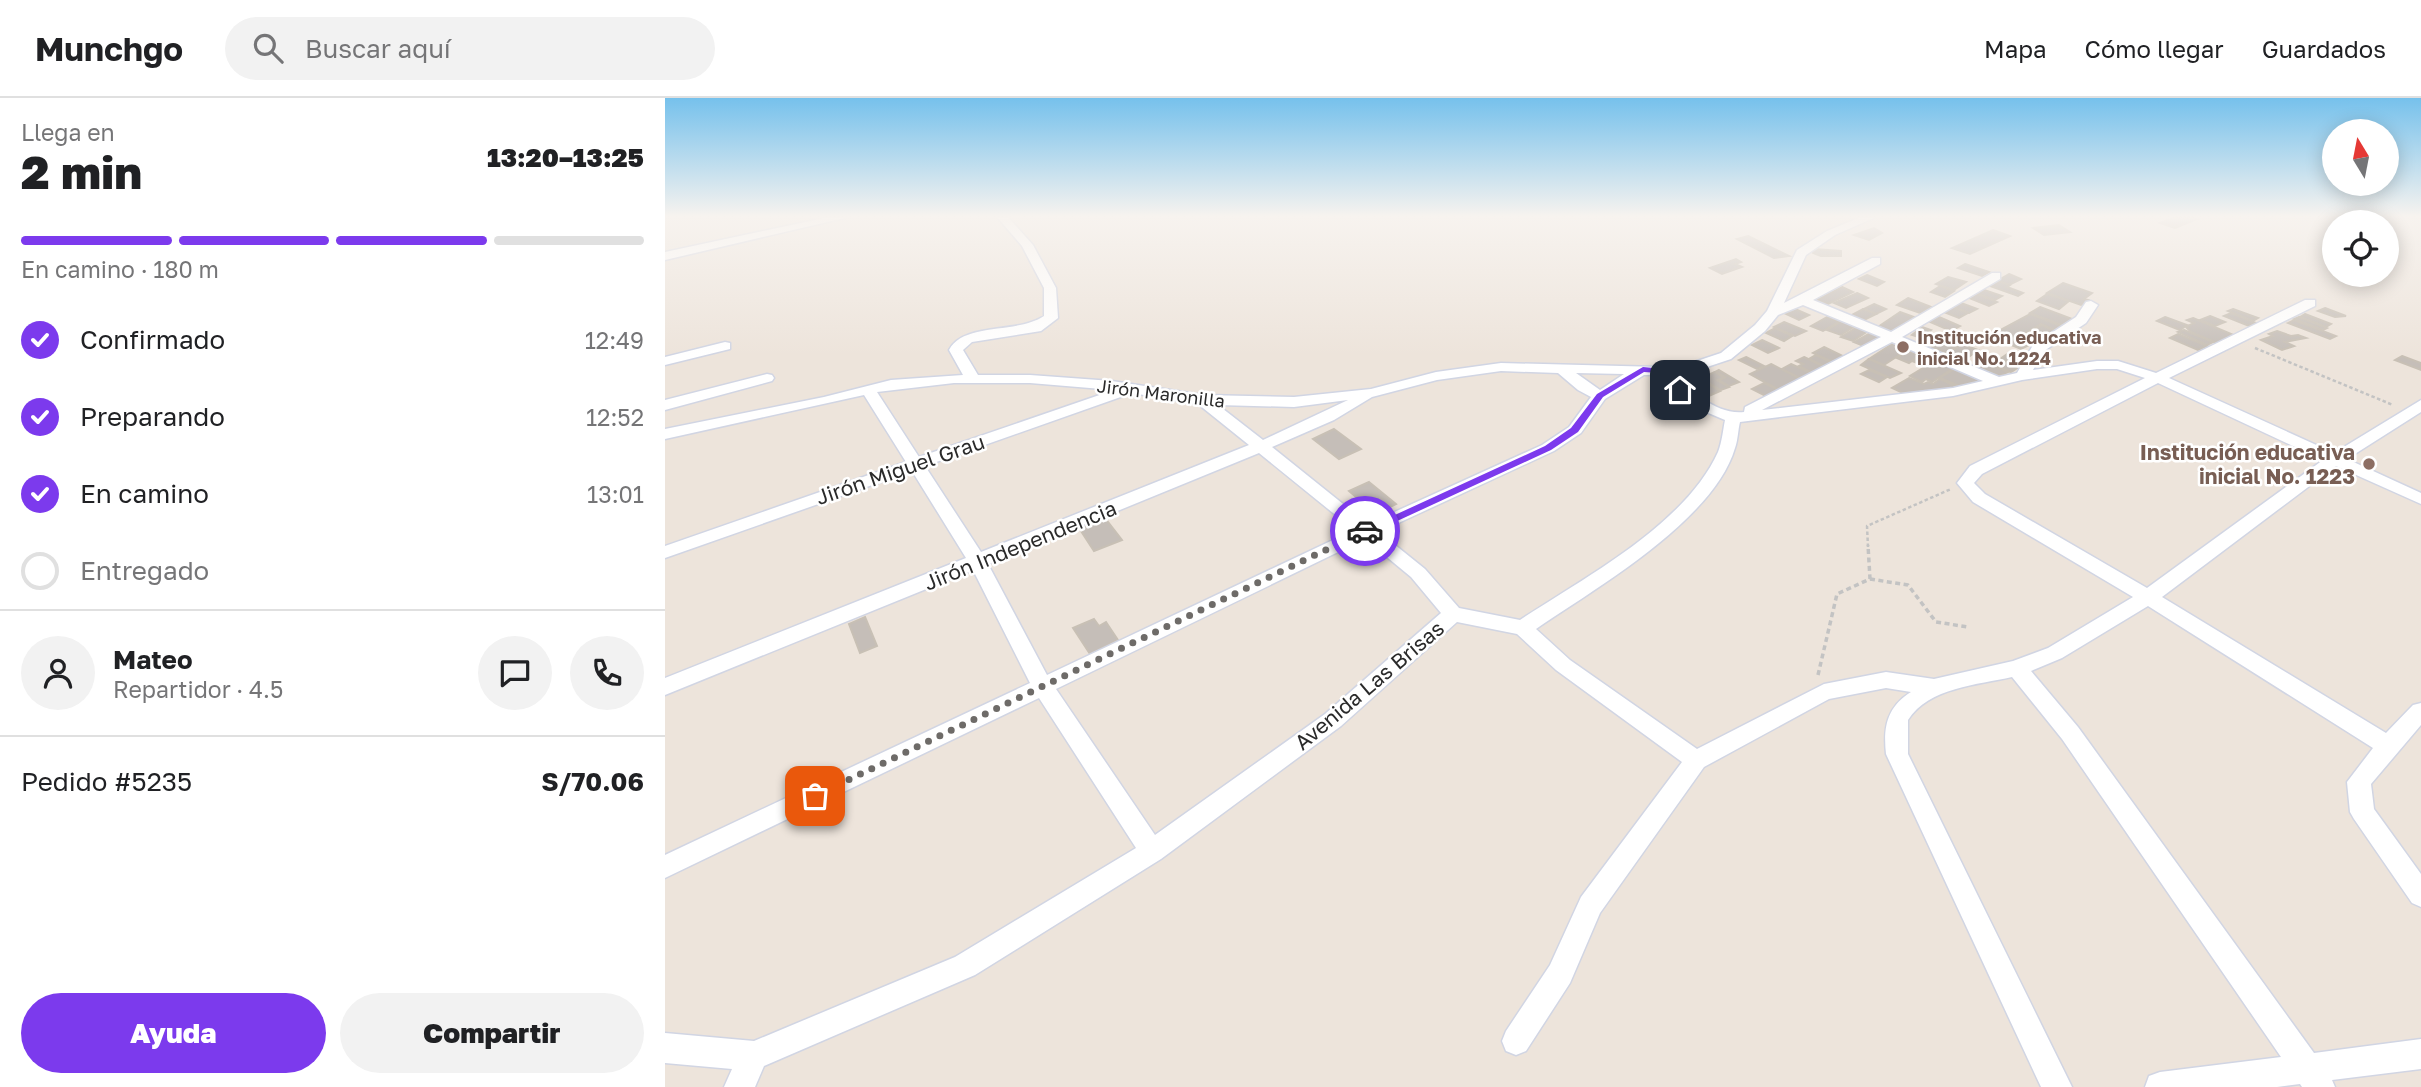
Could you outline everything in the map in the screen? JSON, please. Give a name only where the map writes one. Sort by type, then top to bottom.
[{"type":"street","points":[[974,379],[956,350],[959,344],[968,338],[1036,328],[1051,318],[1049,288],[1036,263]]},
{"type":"street","points":[[1773,312],[1796,263]]},
{"type":"street","points":[[1773,312],[1803,300],[1872,263]]},
{"type":"street","points":[[1733,418],[1812,382],[1895,337],[1996,276]]},
{"type":"street","points":[[1803,300],[1999,382]]},
{"type":"street","points":[[2310,303],[1976,470],[1965,483],[1979,498],[2148,597],[2388,746]]},
{"type":"street","points":[[2022,376],[2038,348],[2081,320],[2091,305]]},
{"type":"street","name":"Jirón Maronilla","points":[[665,434],[891,384],[1030,379],[1134,388],[1203,400],[1294,402],[1372,393],[1436,376],[1501,367],[1651,370],[1693,367],[1726,356],[1760,328],[1773,312]]},
{"type":"street","points":[[665,361],[725,346]]},
{"type":"street","points":[[665,867],[1367,531],[1548,448],[1575,430],[1600,396],[1651,370],[1697,403],[1733,418],[1953,392],[2022,376],[2118,365],[2158,378],[2421,499]]},
{"type":"street","points":[[1560,367],[1583,387],[1600,396]]},
{"type":"street","points":[[665,405],[767,378]]},
{"type":"street","name":"Jirón Miguel Grau","points":[[665,552],[1134,388]]},
{"type":"street","points":[[867,390],[978,562],[1043,687],[1152,851]]},
{"type":"street","name":"Jirón Independencia","points":[[665,687],[1262,446],[1329,417],[1372,393]]},
{"type":"street","points":[[1203,400],[1418,573],[1453,614]]},
{"type":"street","points":[[2057,1087],[1897,754],[1894,731],[1904,706],[1934,687],[2017,668],[2055,653],[2148,597],[2334,460],[2416,409]]},
{"type":"street","points":[[1696,760],[1563,665],[1523,628],[1644,547],[1695,502],[1733,436],[1733,418]]},
{"type":"street","name":"Avenida Las Brisas","points":[[754,1056],[965,966],[1152,851],[1333,720],[1453,614],[1523,628]]},
{"type":"street","points":[[2017,668],[2070,733],[2313,1077]]},
{"type":"street","points":[[1516,1041],[1560,974],[1590,905],[1696,760],[1824,692],[1886,681],[1934,687]]},
{"type":"street","points":[[2421,711],[2359,782],[2362,812],[2421,895]]},
{"type":"street","points":[[665,1048],[754,1056],[739,1087]]},
{"type":"street","points":[[2160,1087],[2313,1077],[2421,1054]]},
{"type":"path","points":[[2234,339],[2416,409]]},
{"type":"path","points":[[1870,579],[1867,526],[1965,483]]},
{"type":"path","points":[[1791,710],[1821,672],[1837,594],[1870,579],[1908,585],[1936,622],[1968,627]]},
{"type":"building","points":[[1724,263],[1738,263],[1735,264],[1742,267],[1722,274],[1710,268]]},
{"type":"building","points":[[1965,264],[1989,272],[1982,276],[1958,268]]},
{"type":"building","points":[[2009,274],[2021,279],[2009,285],[1997,281]]},
{"type":"building","points":[[1867,275],[1884,282],[1877,286],[1859,279]]},
{"type":"building","points":[[1948,277],[1966,282],[1954,290],[1936,284]]},
{"type":"building","points":[[1997,281],[2023,293],[2018,296],[1990,286]]},
{"type":"building","points":[[2063,283],[2092,293],[2081,305],[2047,293]]},
{"type":"building","points":[[1940,286],[1954,291],[1945,297],[1931,292]]},
{"type":"building","points":[[1842,287],[1853,292],[1828,304],[1816,300]]},
{"type":"building","points":[[1984,290],[2002,296],[1995,300],[1977,294]]},
{"type":"building","points":[[1857,293],[1868,298],[1846,308],[1834,303]]},
{"type":"building","points":[[1977,294],[1997,302],[1989,306],[1969,298]]},
{"type":"building","points":[[2047,294],[2069,301],[2059,309],[2037,301]]},
{"type":"building","points":[[1908,298],[1931,307],[1920,313],[1897,305]]},
{"type":"building","points":[[1961,303],[1977,309],[1969,313],[1953,307]]},
{"type":"building","points":[[1874,304],[1886,309],[1876,314],[1864,309]]},
{"type":"building","points":[[1953,307],[1968,313],[1959,318],[1944,312]]},
{"type":"building","points":[[2040,307],[2072,319],[2062,325],[2030,313]]},
{"type":"building","points":[[2325,308],[2346,316],[2335,317],[2318,311]]},
{"type":"building","points":[[1795,309],[1809,315],[1799,320],[1786,314]]},
{"type":"building","points":[[1863,309],[1876,314],[1864,320],[1852,315]]},
{"type":"building","points":[[2233,309],[2258,318],[2253,321],[2228,311]]},
{"type":"building","points":[[1900,312],[1914,317],[1892,332],[1878,327]]},
{"type":"building","points":[[2231,313],[2256,323],[2249,326],[2224,316]]},
{"type":"building","points":[[2030,314],[2061,326],[2055,330],[2041,324],[2015,339],[2029,345],[2021,349],[1989,336]]},
{"type":"building","points":[[2305,314],[2331,324],[2326,327],[2300,317]]},
{"type":"building","points":[[2210,316],[2225,322],[2215,326],[2200,320]]},
{"type":"building","points":[[1827,317],[1839,322],[1823,331],[1811,326]]},
{"type":"building","points":[[1939,317],[1960,326],[1951,331],[1930,322]]},
{"type":"building","points":[[2165,317],[2187,325],[2180,330],[2157,321]]},
{"type":"building","points":[[2299,317],[2327,328],[2323,330],[2294,319]]},
{"type":"building","points":[[2193,318],[2236,336],[2219,344],[2191,332],[2186,327],[2194,323],[2187,320]]},
{"type":"building","points":[[2294,320],[2336,336],[2330,339],[2288,323]]},
{"type":"building","points":[[1842,321],[1855,326],[1841,335],[1827,330]]},
{"type":"building","points":[[1784,322],[1806,331],[1795,336],[1774,327]]},
{"type":"building","points":[[2042,325],[2055,331],[2031,344],[2018,339]]},
{"type":"building","points":[[1857,327],[1868,331],[1853,341],[1841,337]]},
{"type":"building","points":[[1922,327],[1931,330],[1921,338],[1912,335]]},
{"type":"building","points":[[1775,328],[1792,336],[1784,341],[1766,333]]},
{"type":"building","points":[[2184,330],[2213,342],[2207,345],[2178,332]]},
{"type":"building","points":[[2277,331],[2306,338],[2285,342],[2294,346],[2282,350],[2261,340],[2273,336],[2269,334]]},
{"type":"building","points":[[1872,332],[1883,337],[1866,347],[1854,342]]},
{"type":"building","points":[[1931,334],[1940,338],[1927,347],[1917,343]]},
{"type":"building","points":[[2178,334],[2207,346],[2198,350],[2170,338]]},
{"type":"building","points":[[1762,340],[1779,348],[1768,353],[1752,345]]},
{"type":"building","points":[[1941,341],[1956,347],[1946,353],[1931,347]]},
{"type":"building","points":[[1895,342],[1910,348],[1884,365],[1869,359]]},
{"type":"building","points":[[1962,344],[1978,350],[1963,361],[1947,354]]},
{"type":"building","points":[[1824,347],[1847,358],[1837,364],[1813,353]]},
{"type":"building","points":[[1908,351],[1920,355],[1909,363],[1897,358]]},
{"type":"building","points":[[2009,353],[2023,359],[2014,364],[2000,359]]},
{"type":"building","points":[[1816,355],[1837,365],[1830,369],[1809,359]]},
{"type":"building","points":[[1922,355],[1934,360],[1925,366],[1912,361]]},
{"type":"building","points":[[2402,356],[2421,363],[2421,370],[2395,360]]},
{"type":"building","points":[[1746,357],[1764,366],[1757,369],[1739,360]]},
{"type":"building","points":[[1804,357],[1825,367],[1813,373],[1799,366],[1803,364],[1796,361]]},
{"type":"building","points":[[1869,359],[1901,373],[1890,378],[1861,365]]},
{"type":"building","points":[[1936,360],[1955,367],[1932,382],[1926,379],[1922,382],[1910,376]]},
{"type":"building","points":[[2005,361],[2019,367],[2011,372],[1997,366]]},
{"type":"building","points":[[1986,362],[2008,372],[2000,376],[1978,367]]},
{"type":"building","points":[[1771,364],[1801,379],[1779,390],[1750,374]]},
{"type":"building","points":[[1791,364],[1813,374],[1802,379],[1782,369]]},
{"type":"building","points":[[1956,368],[1984,380],[1959,386],[1940,378]]},
{"type":"building","points":[[1719,370],[1739,382],[1729,386],[1719,380],[1725,377],[1715,372]]},
{"type":"building","points":[[1869,370],[1887,377],[1879,382],[1861,374]]},
{"type":"building","points":[[1715,372],[1724,378],[1717,380],[1729,387],[1721,390],[1700,378]]},
{"type":"building","points":[[1695,376],[1720,391],[1704,398],[1684,385]]},
{"type":"building","points":[[1909,378],[1924,384],[1933,384],[1940,379],[1958,387],[1941,391],[1903,393],[1892,388]]},
{"type":"building","points":[[1764,383],[1779,390],[1768,397],[1752,389]]},
{"type":"building","points":[[1334,429],[1361,449],[1339,459],[1313,439]]},
{"type":"building","points":[[1369,482],[1396,504],[1376,514],[1349,491]]},
{"type":"building","points":[[1105,518],[1122,540],[1094,551],[1079,528]]},
{"type":"building","points":[[865,617],[877,646],[860,653],[849,624]]},
{"type":"building","points":[[1094,619],[1099,626],[1106,622],[1118,640],[1090,654],[1073,628]]},
{"type":"way so far","points":[[815,796],[1365,531]]},
{"type":"place","name":"Institución educativa inicial No. 1224","points":[[1903,347]]},
{"type":"place","name":"Institución educativa inicial No. 1223","points":[[2369,464]]},
{"type":"route","points":[[1365,531],[1548,448],[1575,430],[1600,396],[1643,369],[1660,371],[1680,390]]}]
